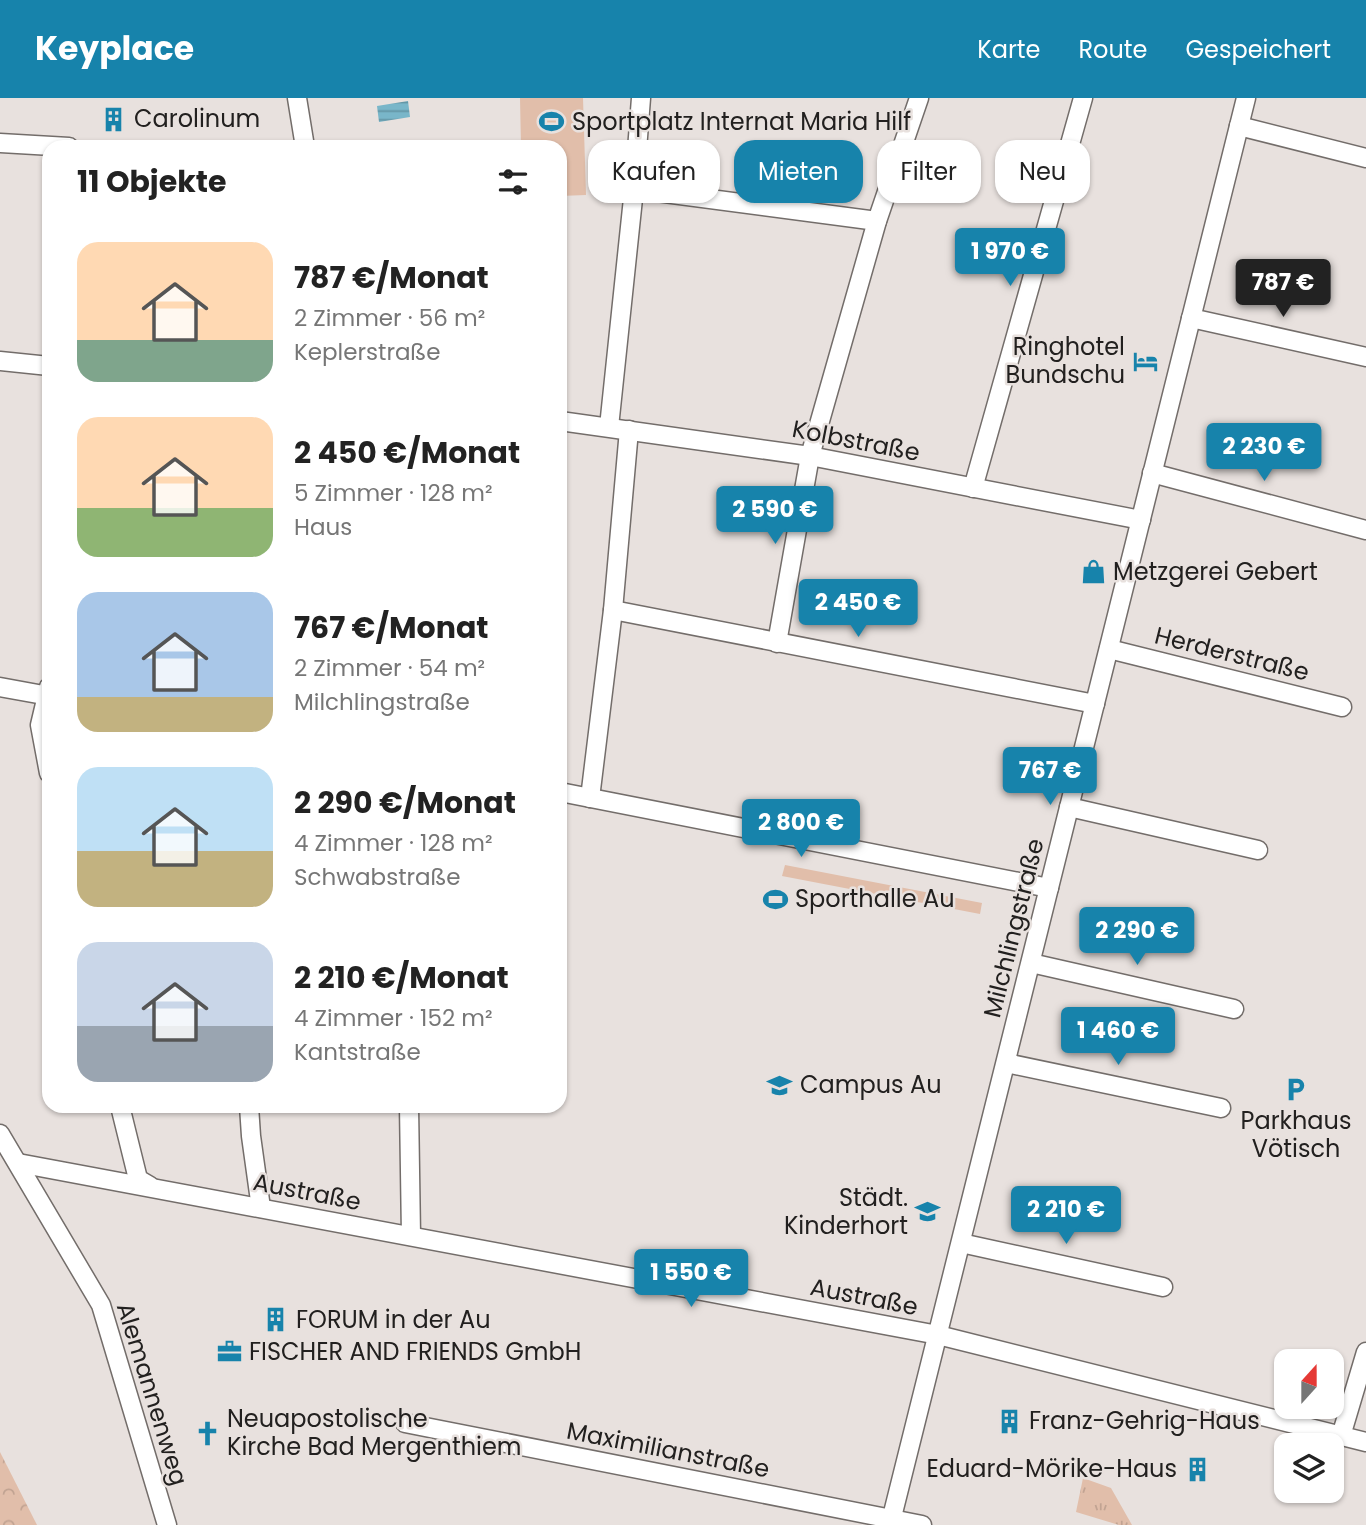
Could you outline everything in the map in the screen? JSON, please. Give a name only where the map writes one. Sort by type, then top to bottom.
[{"type":"street","points":[[297,98],[304,140]]},
{"type":"street","points":[[638,140],[641,98]]},
{"type":"street","points":[[777,643],[810,456],[877,221],[919,98]]},
{"type":"street","points":[[973,488],[1083,98]]},
{"type":"street","name":"Milchlingstraße","points":[[891,1522],[1246,98]]},
{"type":"street","points":[[1239,126],[1366,158]]},
{"type":"street","points":[[0,143],[42,145]]},
{"type":"street","points":[[720,200],[877,221]]},
{"type":"street","points":[[609,427],[633,203]]},
{"type":"street","points":[[1191,318],[1366,357]]},
{"type":"street","points":[[0,360],[42,365]]},
{"type":"street","name":"Kolbstraße","points":[[567,422],[810,456],[1141,520]]},
{"type":"street","points":[[590,798],[613,610],[629,430]]},
{"type":"street","points":[[1153,473],[1366,530]]},
{"type":"street","points":[[613,610],[1095,704]]},
{"type":"street","name":"Herderstraße","points":[[1109,649],[1342,707]]},
{"type":"street","points":[[0,687],[42,692]]},
{"type":"street","points":[[42,718],[42,736]]},
{"type":"street","points":[[567,793],[1049,888]]},
{"type":"street","points":[[1069,807],[1258,850]]},
{"type":"street","points":[[1031,963],[1234,1009]]},
{"type":"street","points":[[1006,1063],[1221,1108]]},
{"type":"street","points":[[122,1113],[138,1179],[150,1186]]},
{"type":"street","points":[[249,1113],[261,1208]]},
{"type":"street","points":[[409,1113],[411,1236]]},
{"type":"street","name":"Alemannenweg","points":[[0,1134],[101,1305],[167,1525]]},
{"type":"street","name":"Austraße","points":[[18,1163],[938,1335],[1329,1433]]},
{"type":"street","points":[[961,1243],[1163,1287]]},
{"type":"street","points":[[1342,1433],[1366,1352]]},
{"type":"street","name":"Maximilianstraße","points":[[405,1423],[891,1522],[922,1525]]},
{"type":"street","name":"Austraße","points":[[1344,1437],[1366,1442]]},
{"type":"green space","name":"Sportplatz Internat Maria Hilf","points":[[520,98],[583,98],[586,195],[567,196],[567,140],[521,140]]},
{"type":"green space","points":[[785,865],[982,903],[980,914],[782,876]]},
{"type":"green space","points":[[0,1452],[37,1525],[0,1525]]},
{"type":"green space","points":[[1083,1478],[1111,1488],[1132,1525],[1119,1525],[1076,1512]]},
{"type":"water","points":[[408,101],[410,117],[379,122],[377,106]]},
{"type":"place","name":"Carolinum","points":[[114,119]]},
{"type":"place","name":"Sportplatz Internat Maria Hilf","points":[[552,122]]},
{"type":"place","name":"Ringhotel Bundschu","points":[[1145,361]]},
{"type":"place","name":"Metzgerei Gebert","points":[[1093,572]]},
{"type":"place","name":"Sporthalle Au","points":[[775,899]]},
{"type":"place","name":"Campus Au","points":[[780,1085]]},
{"type":"place","name":"Parkhaus Vötisch","points":[[1296,1090]]},
{"type":"place","name":"Städt. Kinderhort","points":[[928,1212]]},
{"type":"place","name":"FORUM in der Au","points":[[276,1320]]},
{"type":"place","name":"FISCHER AND FRIENDS GmbH","points":[[229,1352]]},
{"type":"place","name":"Franz-Gehrig-Haus","points":[[1009,1421]]},
{"type":"place","name":"Neuapostolische Kirche Bad Mergenthiem","points":[[207,1433]]},
{"type":"place","name":"Eduard-Mörike-Haus","points":[[1197,1469]]}]
